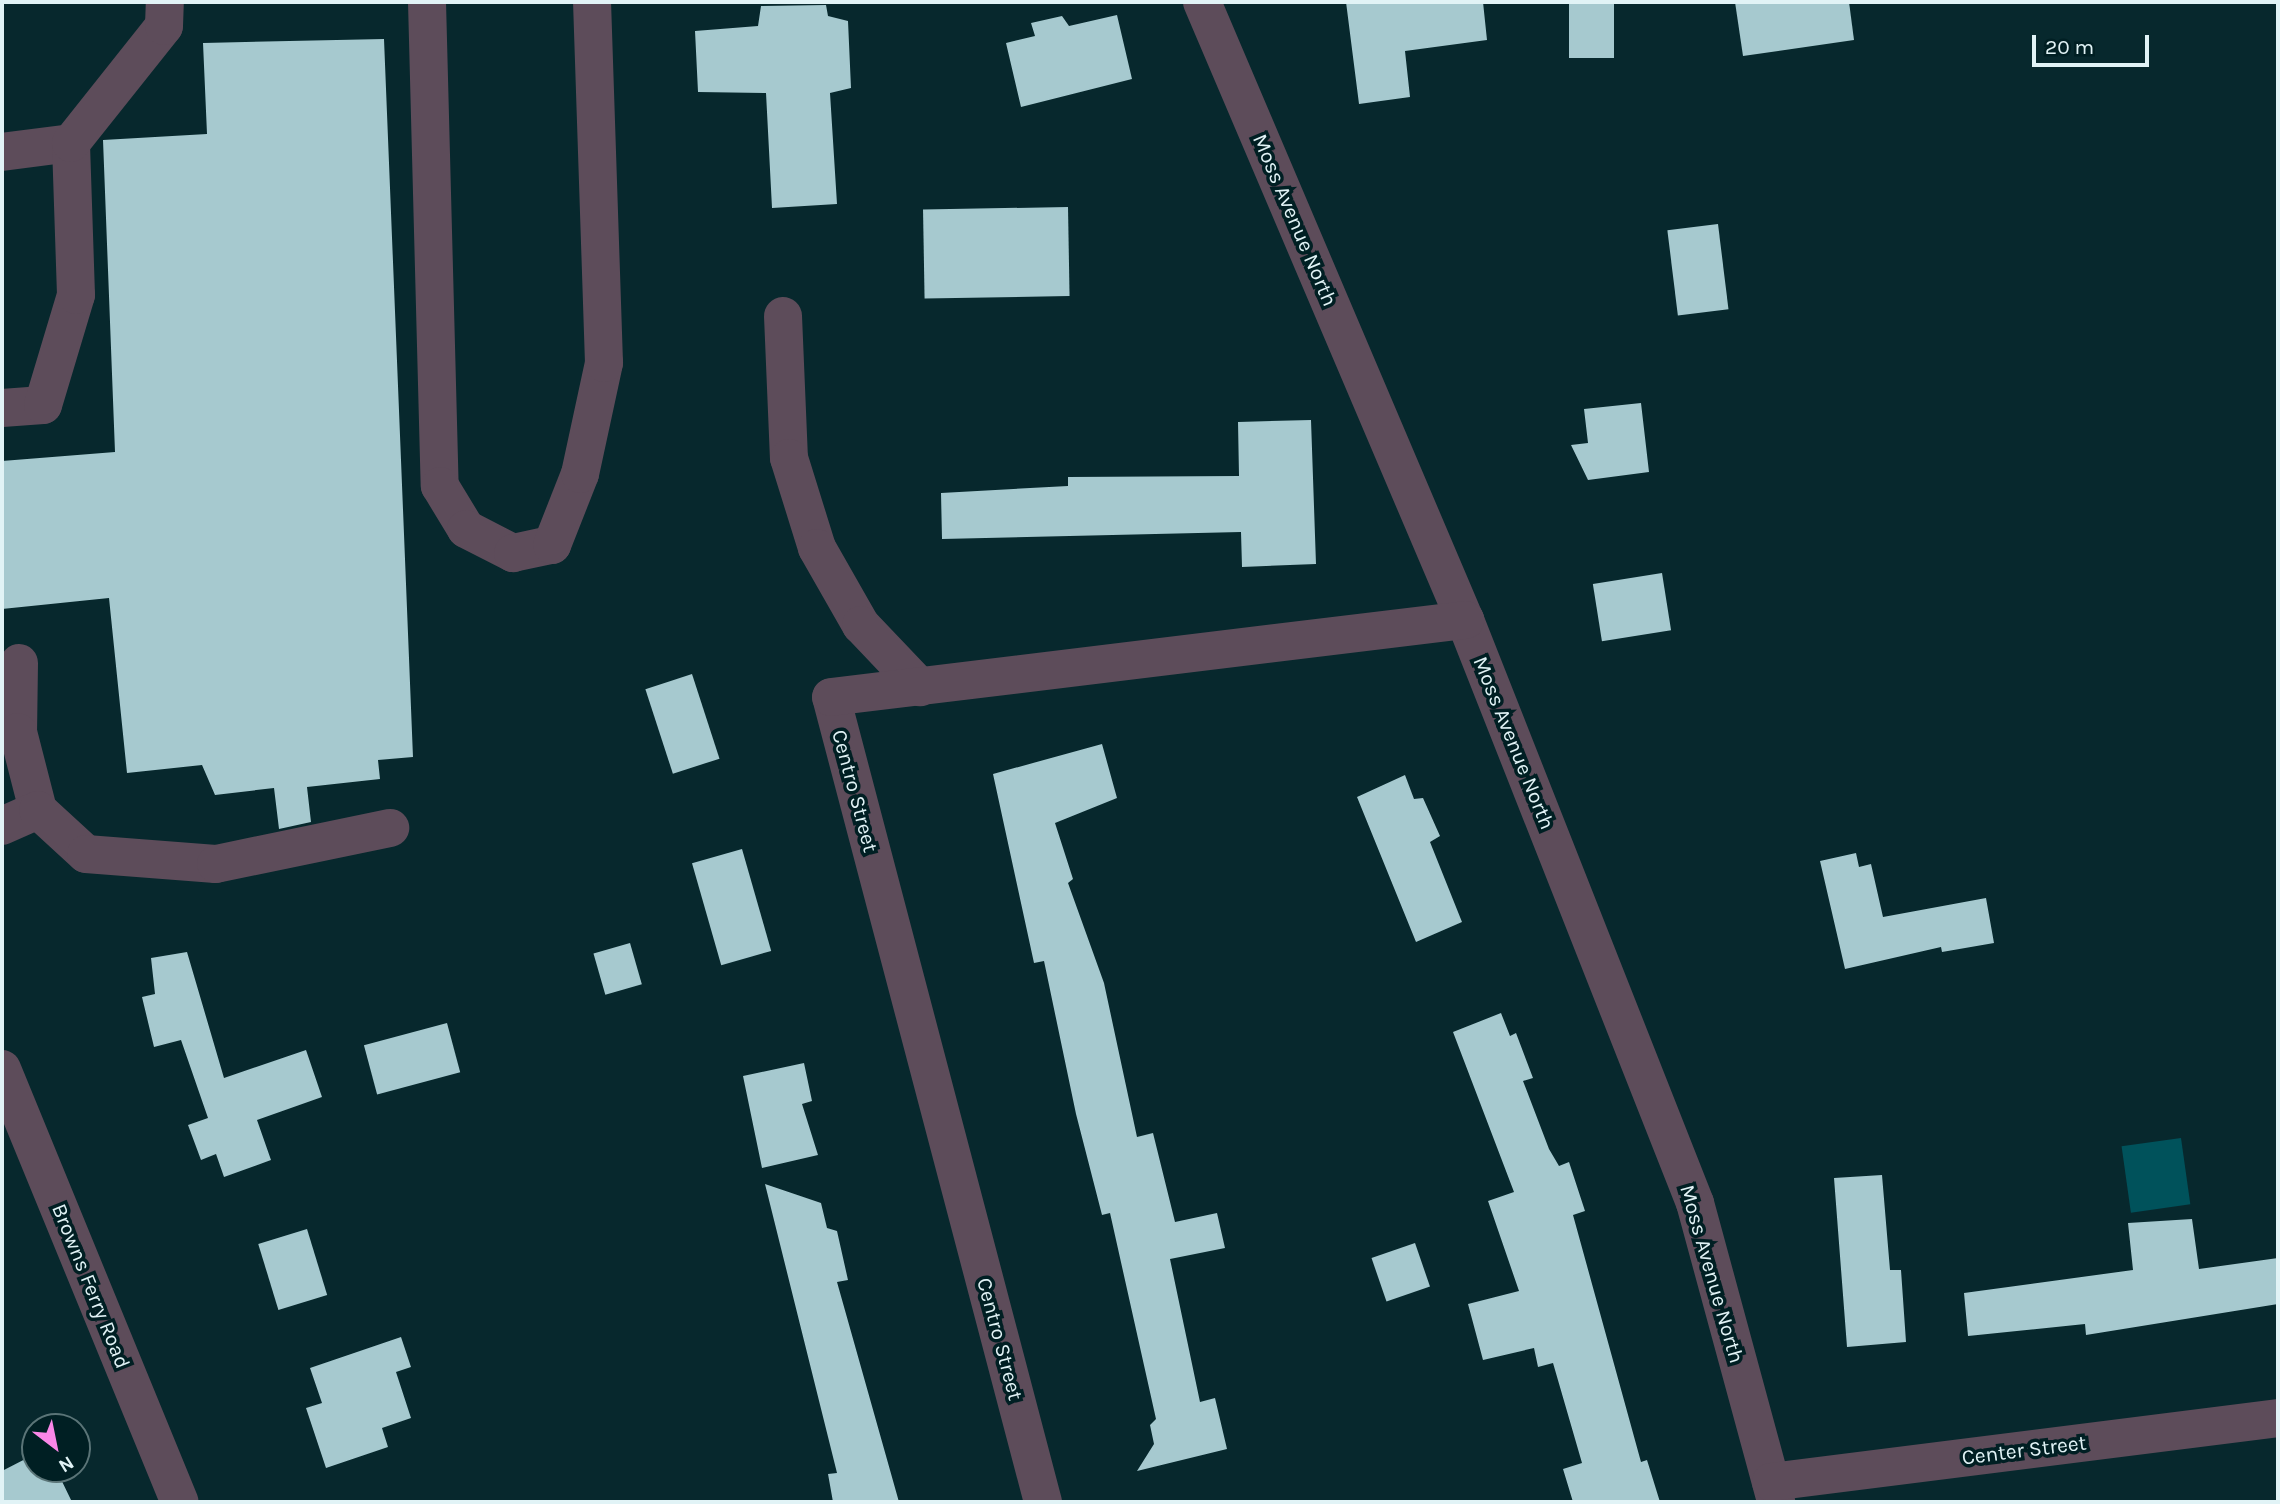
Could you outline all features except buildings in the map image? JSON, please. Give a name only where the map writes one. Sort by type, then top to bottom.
[{"type":"street","points":[[2,408],[43,405],[76,295],[71,143],[164,26],[165,2]]},
{"type":"street","points":[[427,2],[440,486],[466,529],[513,552],[552,545],[580,474],[604,363],[592,2]]},
{"type":"street","name":"Moss Avenue North","points":[[1202,2],[1465,620],[1695,1203],[1773,1492]]},
{"type":"street","points":[[2,152],[71,143]]},
{"type":"street","points":[[783,316],[789,458],[817,548],[861,625],[920,687]]},
{"type":"street","name":"Centro Street","points":[[1043,1502],[831,697],[1465,620]]},
{"type":"street","points":[[19,663],[18,732],[38,810],[86,854],[216,864],[390,828]]},
{"type":"street","points":[[2,826],[38,810]]},
{"type":"street","name":"Browns Ferry Road","points":[[2,1069],[180,1502]]},
{"type":"street","name":"Center Street","points":[[1773,1492],[2278,1418]]},
{"type":"water","points":[[2181,1138],[2190,1204],[2131,1213],[2122,1146]]}]
